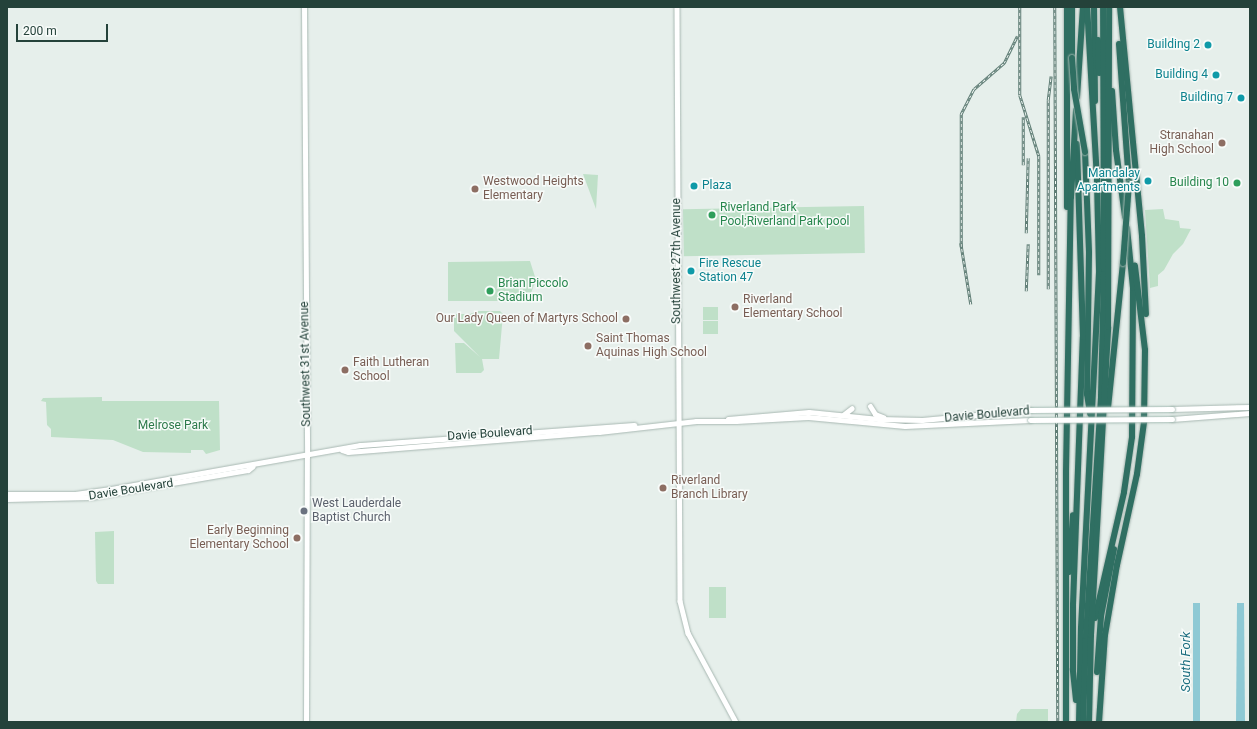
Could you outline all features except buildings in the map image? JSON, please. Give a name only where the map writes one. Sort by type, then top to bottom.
[{"type":"highway","points":[[1067,7],[1067,267],[1069,286]]},
{"type":"highway","points":[[1072,7],[1072,58],[1074,89],[1085,152],[1089,253],[1087,394],[1090,414]]},
{"type":"highway","points":[[1066,722],[1069,286],[1076,118],[1083,7]]},
{"type":"highway","points":[[1076,700],[1090,414],[1095,240],[1083,7]]},
{"type":"highway","points":[[1087,7],[1096,168]]},
{"type":"highway","points":[[1079,722],[1081,628],[1098,303],[1094,7]]},
{"type":"highway","points":[[1098,7],[1103,134]]},
{"type":"highway","points":[[1083,722],[1086,636],[1101,396],[1104,269],[1103,7]]},
{"type":"highway","points":[[1089,722],[1091,636],[1104,429],[1109,288],[1108,7]]},
{"type":"highway","points":[[1104,429],[1110,400],[1129,184],[1119,7]]},
{"type":"highway","points":[[1099,722],[1104,640],[1117,565],[1139,465],[1148,361],[1143,248],[1119,7]]},
{"type":"highway","points":[[1109,53],[1117,161],[1141,305],[1146,383]]},
{"type":"highway","points":[[1076,118],[1082,270],[1082,388],[1079,427],[1073,629],[1076,722]]},
{"type":"highway","points":[[1099,722],[1097,672],[1101,621],[1123,499],[1133,420],[1133,288],[1128,233]]},
{"type":"highway","points":[[1066,628],[1071,532],[1078,478]]},
{"type":"highway","points":[[1091,636],[1123,499]]},
{"type":"main road","name":"Southwest 31st Avenue","points":[[304,7],[307,456]]},
{"type":"main road","points":[[870,406],[876,415],[892,420]]},
{"type":"main road","name":"Davie Boulevard","points":[[725,420],[809,412],[892,420],[933,420],[1030,410],[1133,410],[1250,407]]},
{"type":"main road","points":[[843,415],[852,408]]},
{"type":"main road","points":[[788,418],[809,412]]},
{"type":"main road","points":[[804,417],[820,412]]},
{"type":"main road","name":"Davie Boulevard","points":[[7,494],[75,494],[253,466],[342,450],[584,433],[677,422],[804,417],[899,426],[1030,420],[1172,419],[1250,413]]},
{"type":"main road","name":"Davie Boulevard","points":[[342,450],[348,446],[388,442],[599,426],[638,426]]},
{"type":"main road","points":[[584,433],[596,430],[599,426]]},
{"type":"main road","points":[[470,441],[485,435]]},
{"type":"main road","points":[[369,449],[388,442]]},
{"type":"main road","name":"Davie Boulevard","points":[[7,499],[91,497],[248,470],[253,466]]},
{"type":"main road","points":[[91,497],[111,489]]},
{"type":"street","name":"Southwest 27th Avenue","points":[[677,7],[677,422],[680,601],[688,633],[736,722]]},
{"type":"street","name":"Southwest 31st Avenue","points":[[306,722],[307,456]]},
{"type":"green space","points":[[583,174],[598,175],[596,209]]},
{"type":"green space","points":[[864,206],[865,253],[684,256],[683,209]]},
{"type":"green space","points":[[1163,209],[1165,219],[1179,221],[1180,228],[1191,229],[1183,244],[1173,254],[1164,270],[1158,275],[1158,286],[1150,288],[1145,210]]},
{"type":"green space","name":"Brian Piccolo Stadium","points":[[530,261],[536,280],[528,301],[448,301],[448,262]]},
{"type":"green space","points":[[703,307],[718,307],[718,320],[703,320]]},
{"type":"green space","points":[[478,311],[500,311],[503,314],[499,359],[482,359],[484,370],[481,373],[456,373],[455,343],[464,343],[480,357],[454,331],[454,314],[470,314]]},
{"type":"green space","points":[[703,321],[718,321],[718,334],[703,334]]},
{"type":"green space","name":"Melrose Park","points":[[102,397],[102,401],[219,401],[220,450],[206,454],[203,450],[191,450],[191,453],[143,452],[113,440],[51,437],[51,429],[47,425],[46,402],[41,401],[43,398]]},
{"type":"green space","points":[[114,531],[114,584],[98,584],[96,581],[95,532]]},
{"type":"green space","points":[[709,587],[726,587],[726,618],[709,618]]},
{"type":"green space","points":[[1021,709],[1048,709],[1048,722],[1016,722],[1017,714]]},
{"type":"water","points":[[1193,603],[1200,603],[1200,722],[1193,722]]},
{"type":"water","points":[[1237,603],[1244,603],[1245,722],[1236,722]]},
{"type":"railway","points":[[1020,7],[1020,95],[1039,156],[1039,275]]},
{"type":"railway","points":[[1055,7],[1058,722]]},
{"type":"railway","points":[[961,247],[961,114],[974,89],[1004,63],[1017,36]]},
{"type":"railway","points":[[1048,289],[1048,100],[1051,76]]},
{"type":"railway","points":[[1023,117],[1023,165]]},
{"type":"railway","points":[[1026,233],[1028,158]]},
{"type":"railway","points":[[961,243],[971,304]]},
{"type":"railway","points":[[1026,291],[1028,244]]},
{"type":"place","name":"Building 2","points":[[1208,45]]},
{"type":"place","name":"Building 4","points":[[1216,75]]},
{"type":"place","name":"Building 7","points":[[1241,98]]},
{"type":"place","name":"Stranahan High School","points":[[1222,143]]},
{"type":"place","name":"Mandalay Apartments","points":[[1148,181]]},
{"type":"place","name":"Building 10","points":[[1237,183]]},
{"type":"place","name":"Plaza","points":[[694,186]]},
{"type":"place","name":"Westwood Heights Elementary","points":[[475,189]]},
{"type":"place","name":"Riverland Park Pool;Riverland Park pool","points":[[712,215]]},
{"type":"place","name":"Fire Rescue Station 47","points":[[691,271]]},
{"type":"place","name":"Brian Piccolo Stadium","points":[[490,291]]},
{"type":"place","name":"Riverland Elementary School","points":[[735,307]]},
{"type":"place","name":"Our Lady Queen of Martyrs School","points":[[626,319]]},
{"type":"place","name":"Saint Thomas Aquinas High School","points":[[588,346]]},
{"type":"place","name":"Faith Lutheran School","points":[[345,370]]},
{"type":"place","name":"Riverland Branch Library","points":[[663,488]]},
{"type":"place","name":"West Lauderdale Baptist Church","points":[[304,511]]},
{"type":"place","name":"Early Beginning Elementary School","points":[[297,538]]},
{"type":"water label","name":"South Fork","points":[[1186,662]]}]
